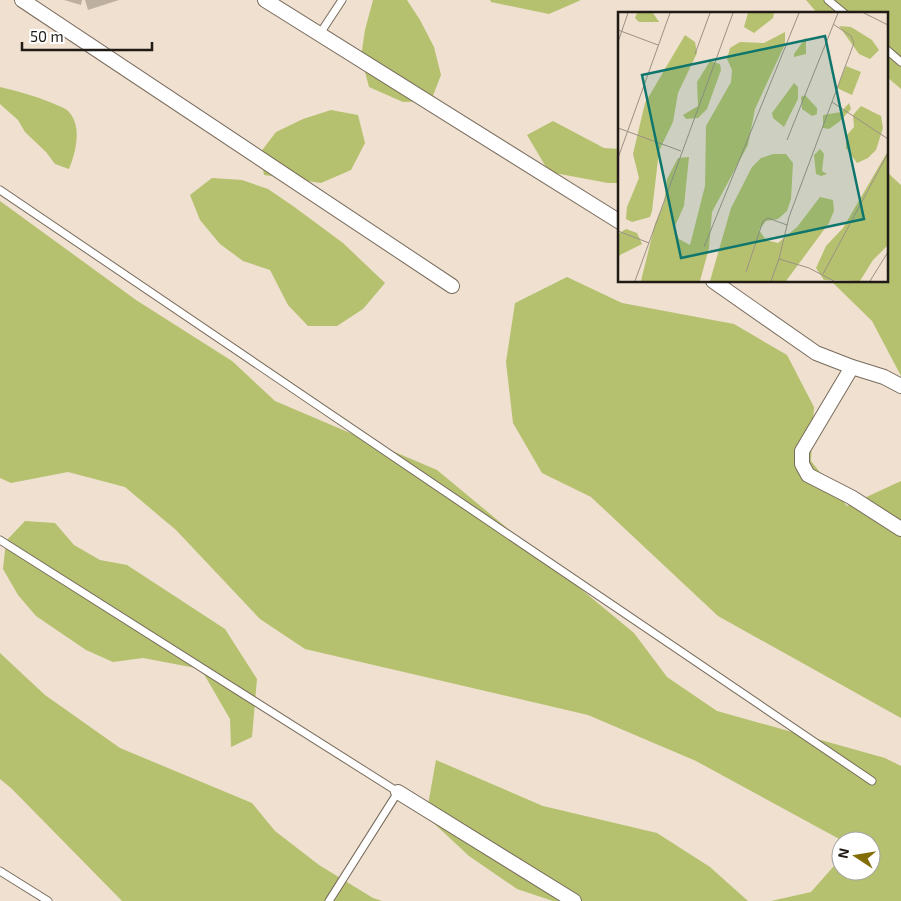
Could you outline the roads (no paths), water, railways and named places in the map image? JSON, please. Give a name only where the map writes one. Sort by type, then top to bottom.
[{"type":"street","points":[[22,0],[452,286]]},
{"type":"street","points":[[265,0],[318,35],[618,221]]},
{"type":"street","points":[[714,282],[816,352],[852,367],[884,377],[901,386]]},
{"type":"street","points":[[852,367],[802,452],[802,464],[808,475],[851,497],[901,529]]},
{"type":"street","points":[[398,792],[574,901]]},
{"type":"lane","points":[[318,35],[342,0]]},
{"type":"lane","points":[[828,0],[842,12]]},
{"type":"lane","points":[[888,51],[901,62]]},
{"type":"lane","points":[[0,190],[872,781]]},
{"type":"lane","points":[[0,540],[398,792],[329,901]]},
{"type":"lane","points":[[0,871],[48,901]]}]
